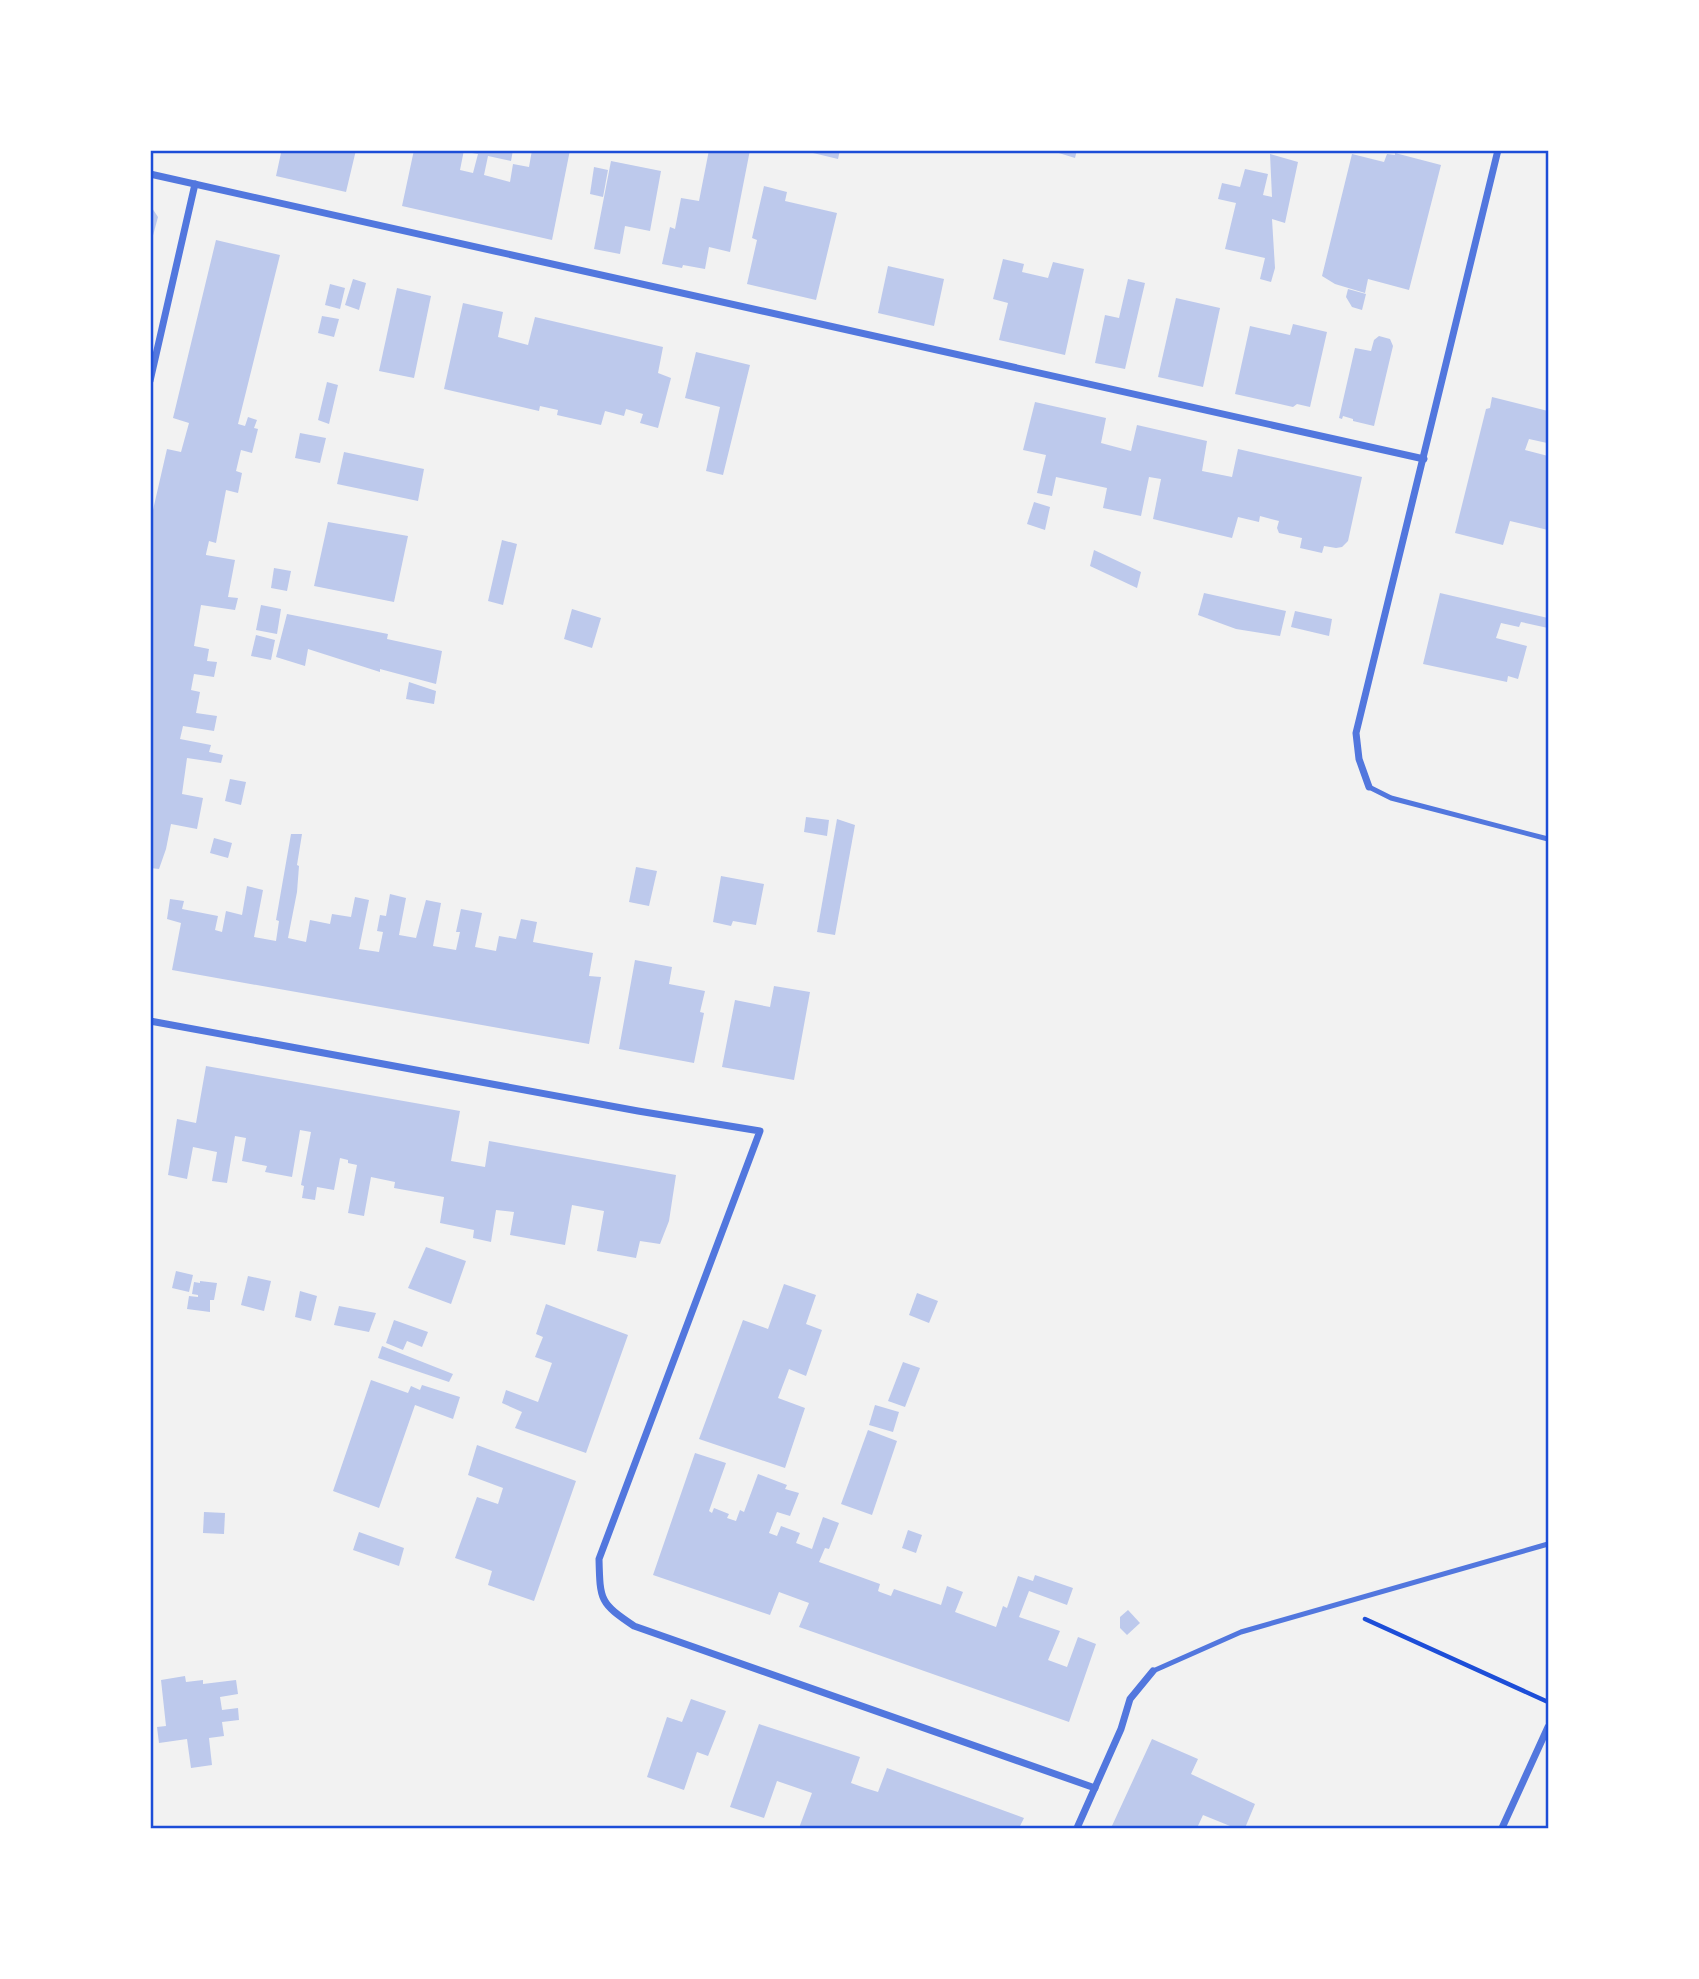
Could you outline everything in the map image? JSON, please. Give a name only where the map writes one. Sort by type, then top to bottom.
[{"type":"street","points":[[1369,787],[1359,758],[1356,733],[1498,150]]},
{"type":"street","points":[[150,174],[1424,459]]},
{"type":"street","points":[[150,381],[195,184]]},
{"type":"street","points":[[150,1021],[760,1131],[599,1559],[600,1588],[607,1608],[634,1626],[1095,1788]]},
{"type":"street","points":[[1077,1829],[1121,1729],[1129,1699],[1153,1671]]},
{"type":"street","points":[[1502,1829],[1549,1727]]},
{"type":"lane","points":[[1369,787],[1391,799],[1549,839]]},
{"type":"lane","points":[[1153,1671],[1241,1632],[1549,1544]]},
{"type":"path","points":[[1335,1605],[1549,1702]]},
{"type":"building","points":[[274,150],[356,150],[346,192],[276,176],[281,153]]},
{"type":"building","points":[[414,150],[464,150],[460,170],[473,173],[478,154],[472,153],[472,150],[513,150],[511,161],[488,156],[484,175],[510,182],[513,164],[529,167],[532,150],[570,150],[552,240],[402,206]]},
{"type":"building","points":[[709,150],[750,150],[730,252],[709,247],[705,269],[662,264],[670,227],[675,229],[681,198],[699,201]]},
{"type":"building","points":[[813,150],[840,150],[838,159],[813,153]]},
{"type":"building","points":[[1049,150],[1077,150],[1075,158]]},
{"type":"building","points":[[1395,153],[1441,165],[1409,290],[1368,279],[1365,293],[1335,284],[1322,276],[1352,154],[1384,162],[1387,154]]},
{"type":"building","points":[[1270,154],[1298,162],[1285,223],[1272,219],[1275,268],[1271,282],[1260,279],[1265,258],[1225,249],[1236,203],[1218,199],[1222,183],[1240,187],[1245,169],[1268,174],[1263,195],[1272,197]]},
{"type":"building","points":[[611,161],[661,171],[650,231],[625,226],[620,254],[594,249]]},
{"type":"building","points":[[594,167],[608,170],[603,197],[590,194]]},
{"type":"building","points":[[764,186],[787,192],[785,201],[837,213],[816,300],[747,284],[757,240],[752,238]]},
{"type":"building","points":[[150,205],[158,217],[151,243],[150,243]]},
{"type":"building","points":[[216,240],[280,255],[238,424],[245,426],[248,417],[257,420],[254,428],[258,429],[252,453],[241,450],[236,471],[242,473],[238,493],[226,490],[216,543],[209,541],[206,554],[235,560],[228,597],[238,598],[235,610],[201,605],[194,646],[209,649],[207,661],[217,662],[214,677],[194,674],[191,690],[200,692],[196,713],[217,716],[214,731],[183,726],[180,739],[211,745],[209,752],[223,755],[221,763],[187,758],[182,794],[203,798],[197,829],[171,824],[159,869],[150,868],[150,523],[167,449],[181,452],[189,423],[173,418]]},
{"type":"building","points":[[1003,259],[1024,264],[1022,272],[1048,278],[1053,262],[1084,269],[1065,355],[999,340],[1008,303],[993,299]]},
{"type":"building","points":[[888,266],[944,279],[934,326],[878,313]]},
{"type":"building","points":[[353,279],[366,283],[359,310],[345,305]]},
{"type":"building","points":[[1128,279],[1145,283],[1125,369],[1095,363],[1105,315],[1119,318]]},
{"type":"building","points":[[330,284],[345,288],[340,309],[325,305]]},
{"type":"building","points":[[397,288],[431,296],[414,378],[379,371]]},
{"type":"building","points":[[1348,289],[1366,294],[1362,310],[1352,307],[1346,297]]},
{"type":"building","points":[[1176,298],[1220,308],[1203,387],[1158,377]]},
{"type":"building","points":[[463,303],[503,312],[498,337],[528,345],[535,317],[663,347],[658,373],[671,378],[658,428],[640,423],[643,414],[626,409],[624,416],[605,411],[601,425],[557,415],[558,410],[540,406],[539,411],[444,389]]},
{"type":"building","points":[[322,316],[339,319],[334,337],[318,333]]},
{"type":"building","points":[[1293,324],[1327,332],[1310,407],[1297,404],[1293,407],[1235,394],[1250,326],[1290,335]]},
{"type":"building","points":[[1379,336],[1390,339],[1393,346],[1374,426],[1343,416],[1342,419],[1339,418],[1355,348],[1371,351],[1374,340]]},
{"type":"building","points":[[696,352],[750,365],[723,475],[706,471],[720,407],[685,398]]},
{"type":"building","points":[[327,382],[338,385],[329,424],[318,420]]},
{"type":"building","points":[[1492,397],[1548,411],[1547,443],[1529,439],[1525,450],[1548,456],[1548,530],[1510,521],[1503,545],[1455,533],[1486,409],[1490,408]]},
{"type":"building","points":[[1035,402],[1106,418],[1101,443],[1131,451],[1137,425],[1207,441],[1202,471],[1232,477],[1238,449],[1362,477],[1348,541],[1342,547],[1324,546],[1322,553],[1300,548],[1302,538],[1279,533],[1279,521],[1260,516],[1259,522],[1238,517],[1232,538],[1153,519],[1161,479],[1149,477],[1141,516],[1103,508],[1107,488],[1056,477],[1052,496],[1037,493],[1046,455],[1023,450]]},
{"type":"building","points":[[300,433],[326,438],[320,463],[295,458]]},
{"type":"building","points":[[344,452],[424,469],[418,501],[337,484]]},
{"type":"building","points":[[1034,502],[1050,507],[1045,530],[1027,524]]},
{"type":"building","points":[[328,522],[408,536],[394,602],[314,586]]},
{"type":"building","points":[[502,540],[517,544],[503,605],[488,601]]},
{"type":"building","points":[[1094,550],[1141,572],[1137,588],[1090,566]]},
{"type":"building","points":[[274,568],[291,571],[287,591],[271,588]]},
{"type":"building","points":[[1204,593],[1286,611],[1280,636],[1236,629],[1198,615]]},
{"type":"building","points":[[1440,593],[1548,618],[1548,628],[1521,622],[1519,627],[1501,623],[1496,638],[1527,646],[1518,679],[1508,676],[1507,682],[1423,664]]},
{"type":"building","points":[[261,605],[281,609],[277,634],[256,630]]},
{"type":"building","points":[[572,609],[601,618],[592,648],[564,639]]},
{"type":"building","points":[[1295,611],[1332,619],[1329,636],[1291,627]]},
{"type":"building","points":[[287,614],[388,634],[387,639],[442,651],[436,684],[380,669],[380,672],[308,649],[305,666],[276,657]]},
{"type":"building","points":[[256,635],[275,640],[271,660],[251,656]]},
{"type":"building","points":[[409,682],[436,691],[434,704],[406,699]]},
{"type":"building","points":[[230,779],[246,782],[241,805],[225,801]]},
{"type":"building","points":[[806,817],[829,820],[827,836],[804,832]]},
{"type":"building","points":[[837,819],[855,825],[835,935],[817,932]]},
{"type":"building","points":[[291,834],[302,834],[297,865],[297,892],[288,938],[306,942],[310,920],[330,924],[332,914],[351,917],[355,897],[369,900],[359,949],[379,952],[383,932],[377,931],[380,915],[386,916],[390,894],[406,898],[399,935],[416,938],[426,900],[441,903],[433,946],[456,950],[460,932],[456,932],[461,909],[482,913],[475,947],[496,951],[499,936],[516,939],[521,919],[537,922],[533,942],[593,953],[589,976],[601,977],[589,1044],[172,970],[181,923],[167,919],[170,899],[184,901],[182,909],[218,916],[215,930],[222,932],[226,911],[242,915],[247,886],[263,890],[254,937],[276,941],[279,921],[276,920]]},
{"type":"building","points":[[214,838],[232,843],[228,858],[210,853]]},
{"type":"building","points":[[636,867],[657,871],[649,906],[629,902]]},
{"type":"building","points":[[721,876],[764,884],[756,925],[733,921],[731,926],[713,922]]},
{"type":"building","points":[[635,960],[672,967],[669,984],[705,991],[700,1012],[704,1013],[694,1063],[619,1049]]},
{"type":"building","points":[[774,986],[810,992],[794,1080],[722,1067],[735,1000],[770,1007]]},
{"type":"building","points":[[206,1066],[460,1111],[451,1161],[485,1167],[489,1141],[676,1175],[669,1221],[660,1244],[640,1241],[636,1258],[597,1251],[604,1211],[572,1205],[565,1245],[510,1235],[514,1212],[496,1210],[491,1242],[473,1238],[474,1230],[440,1223],[444,1197],[394,1188],[395,1182],[371,1177],[364,1216],[348,1213],[357,1165],[348,1163],[348,1160],[340,1158],[334,1190],[317,1187],[315,1200],[302,1198],[304,1186],[301,1185],[311,1132],[300,1130],[292,1177],[265,1172],[267,1166],[242,1161],[246,1138],[235,1136],[227,1183],[212,1181],[217,1152],[193,1147],[187,1179],[168,1175],[177,1119],[196,1123]]},
{"type":"building","points":[[426,1247],[466,1261],[451,1304],[408,1288]]},
{"type":"building","points":[[176,1271],[193,1275],[189,1292],[172,1288]]},
{"type":"building","points":[[248,1276],[271,1281],[264,1311],[241,1305]]},
{"type":"building","points":[[194,1282],[217,1283],[214,1300],[210,1300],[210,1312],[187,1309],[189,1296],[198,1297],[192,1294]]},
{"type":"building","points":[[784,1284],[816,1295],[806,1324],[822,1330],[806,1376],[789,1369],[778,1398],[805,1408],[785,1468],[699,1439],[743,1320],[768,1329]]},
{"type":"building","points":[[300,1291],[317,1296],[311,1321],[295,1317]]},
{"type":"building","points":[[917,1293],[938,1301],[929,1323],[909,1315]]},
{"type":"building","points":[[546,1304],[628,1335],[586,1453],[515,1428],[522,1412],[502,1403],[506,1390],[538,1402],[552,1363],[535,1357],[543,1337],[536,1334]]},
{"type":"building","points":[[339,1306],[376,1313],[369,1332],[334,1325]]},
{"type":"building","points":[[394,1320],[428,1332],[422,1347],[407,1341],[403,1350],[386,1343]]},
{"type":"building","points":[[382,1346],[453,1374],[449,1382],[378,1358]]},
{"type":"building","points":[[903,1362],[920,1368],[905,1407],[888,1401]]},
{"type":"building","points":[[371,1380],[408,1393],[411,1386],[420,1390],[422,1385],[460,1397],[453,1419],[415,1405],[379,1508],[333,1491]]},
{"type":"building","points":[[875,1405],[899,1412],[893,1432],[869,1425]]},
{"type":"building","points":[[868,1430],[897,1441],[872,1515],[841,1504]]},
{"type":"building","points":[[477,1445],[576,1481],[534,1601],[488,1585],[492,1571],[455,1558],[477,1497],[498,1504],[503,1488],[468,1475]]},
{"type":"building","points":[[695,1453],[726,1463],[709,1511],[712,1513],[714,1508],[729,1514],[727,1518],[736,1521],[740,1510],[744,1512],[758,1474],[787,1485],[785,1489],[799,1493],[790,1516],[777,1512],[769,1533],[777,1536],[781,1526],[800,1533],[796,1543],[812,1549],[823,1517],[839,1523],[829,1549],[825,1548],[819,1562],[880,1584],[878,1591],[891,1596],[894,1589],[941,1605],[947,1586],[963,1592],[955,1612],[996,1627],[1003,1606],[1007,1608],[1018,1576],[1033,1581],[1035,1575],[1073,1588],[1067,1605],[1029,1591],[1019,1617],[1060,1631],[1048,1660],[1067,1667],[1078,1637],[1096,1644],[1069,1722],[799,1627],[809,1603],[779,1592],[770,1615],[653,1575]]},
{"type":"building","points":[[204,1512],[225,1513],[224,1534],[203,1533]]},
{"type":"building","points":[[908,1530],[922,1535],[916,1553],[902,1548]]},
{"type":"building","points":[[359,1532],[404,1548],[399,1566],[353,1550]]},
{"type":"building","points":[[1128,1610],[1140,1623],[1127,1635],[1120,1628],[1120,1617]]},
{"type":"building","points":[[185,1676],[186,1682],[203,1680],[203,1684],[236,1680],[238,1694],[220,1697],[222,1710],[238,1708],[239,1720],[222,1722],[224,1736],[209,1738],[212,1765],[191,1768],[187,1739],[159,1743],[157,1727],[166,1726],[161,1680]]},
{"type":"building","points":[[691,1699],[726,1711],[708,1756],[697,1752],[684,1790],[647,1777],[667,1717],[682,1722]]},
{"type":"building","points":[[759,1724],[860,1757],[851,1783],[865,1788],[878,1792],[887,1768],[1024,1818],[1019,1828],[799,1828],[812,1793],[777,1781],[764,1818],[730,1807]]},
{"type":"building","points":[[1152,1739],[1198,1759],[1191,1774],[1255,1804],[1245,1828],[1235,1828],[1203,1815],[1197,1828],[1111,1828]]}]
